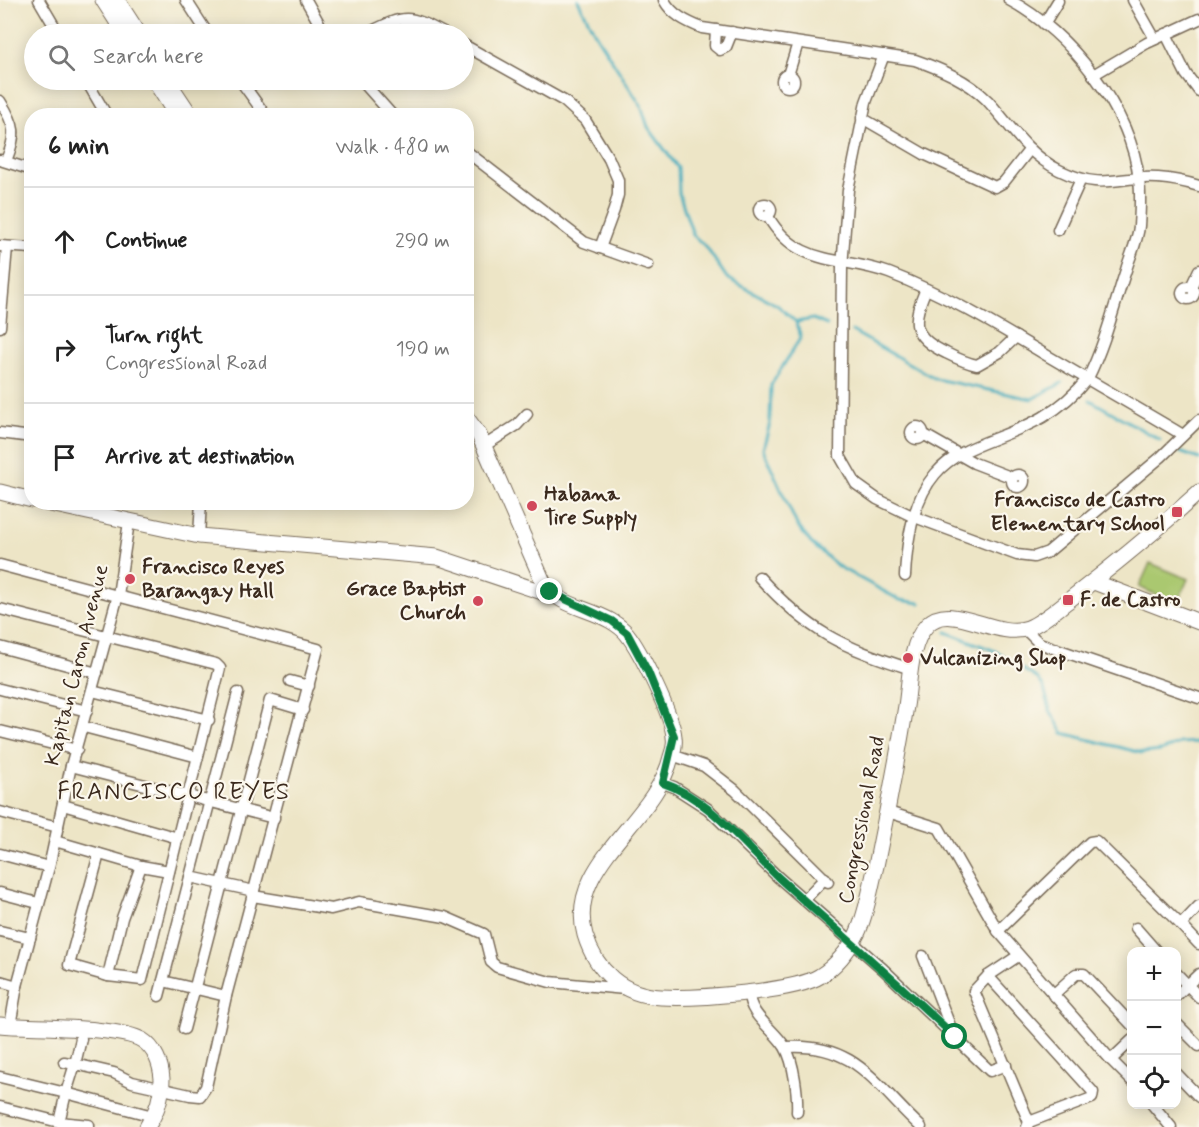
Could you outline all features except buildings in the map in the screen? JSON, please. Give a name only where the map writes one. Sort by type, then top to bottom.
[{"type":"main road","points":[[103,0],[119,24]]},
{"type":"main road","points":[[117,0],[133,24]]},
{"type":"main road","points":[[160,90],[172,108]]},
{"type":"main road","points":[[173,90],[185,108]]},
{"type":"main road","points":[[476,439],[539,572],[554,596]]},
{"type":"main road","points":[[0,492],[24,498]]},
{"type":"main road","points":[[1025,629],[1054,612],[1094,582],[1199,492]]},
{"type":"main road","name":"Congressional Road","points":[[90,510],[129,522],[199,536],[437,557],[554,596],[612,621],[627,633],[648,672],[671,724],[674,736],[672,756],[663,783],[593,874],[585,892],[582,911],[585,933],[594,957],[607,976],[625,989],[662,998],[785,989],[816,979],[837,961],[852,942],[864,916],[888,812],[911,669],[920,635],[928,624],[939,617],[956,617],[1000,629],[1025,629]]},
{"type":"main road","points":[[522,585],[539,572]]},
{"type":"main road","points":[[1094,582],[1199,622]]},
{"type":"main road","points":[[5,1025],[124,1034],[141,1039],[157,1056],[162,1072],[159,1103],[148,1121]]},
{"type":"street","points":[[39,0],[53,24]]},
{"type":"street","points":[[186,0],[202,24]]},
{"type":"street","points":[[306,0],[319,24]]},
{"type":"street","points":[[664,0],[667,7],[684,20],[716,30],[915,60],[959,78],[986,99],[1030,149],[1057,169],[1081,179],[1102,183],[1157,178],[1199,186]]},
{"type":"street","points":[[905,576],[906,538],[912,516],[922,490],[938,470],[958,453],[1039,419],[1077,392],[1088,378],[1139,228],[1139,179],[1128,139],[1109,98],[1066,43],[1044,24],[1009,0]]},
{"type":"street","points":[[1133,0],[1155,39]]},
{"type":"street","points":[[1044,24],[1058,1]]},
{"type":"street","points":[[389,24],[403,18],[419,20],[426,24]]},
{"type":"street","points":[[1093,75],[1155,39],[1199,19]]},
{"type":"street","points":[[716,30],[715,46],[720,50],[726,47],[732,32]]},
{"type":"street","points":[[1166,34],[1186,74],[1199,91]]},
{"type":"street","points":[[788,75],[798,43]]},
{"type":"street","points":[[474,51],[564,101],[585,120],[609,159],[618,180],[614,210],[600,248]]},
{"type":"street","points":[[884,55],[874,75],[862,118],[848,190],[842,262],[840,456],[856,484],[877,499],[912,516],[1017,555],[1034,557],[1048,552],[1199,420]]},
{"type":"street","points":[[92,90],[102,108]]},
{"type":"street","points":[[248,90],[260,108]]},
{"type":"street","points":[[370,90],[386,108]]},
{"type":"street","points":[[0,101],[13,126],[15,139],[3,160],[24,167]]},
{"type":"street","points":[[862,118],[924,154],[995,187],[1004,182],[1030,149]]},
{"type":"street","points":[[474,158],[572,235],[600,248],[648,265]]},
{"type":"street","points":[[1058,230],[1081,179]]},
{"type":"street","points":[[767,215],[774,227],[796,247],[814,257],[866,264],[926,289],[1016,337],[1183,435]]},
{"type":"street","points":[[0,327],[3,247],[24,248]]},
{"type":"street","points":[[1194,294],[1199,270]]},
{"type":"street","points":[[926,289],[919,304],[916,323],[920,337],[928,344],[977,365],[1000,352],[1016,337]]},
{"type":"street","points":[[476,439],[517,425],[528,414]]},
{"type":"street","points":[[0,433],[24,436]]},
{"type":"street","points":[[923,434],[974,463],[1013,478]]},
{"type":"street","points":[[199,536],[201,510]]},
{"type":"street","name":"Kapitan Caron Avenue","points":[[5,1025],[49,867],[71,766],[84,728],[118,595],[129,522]]},
{"type":"street","points":[[0,565],[318,649],[226,996],[206,1087],[200,1096],[132,1082],[114,1073],[69,1063]]},
{"type":"street","points":[[759,577],[785,606],[836,642],[911,669]]},
{"type":"street","points":[[0,609],[216,664],[220,673],[142,980],[108,976],[69,965],[99,854]]},
{"type":"street","points":[[1025,629],[1039,643],[1199,698]]},
{"type":"street","points":[[0,647],[97,673]]},
{"type":"street","points":[[290,681],[309,686]]},
{"type":"street","points":[[0,689],[87,711]]},
{"type":"street","points":[[92,691],[209,720]]},
{"type":"street","points":[[159,996],[238,693]]},
{"type":"street","points":[[184,1029],[192,989],[270,700],[303,710]]},
{"type":"street","points":[[84,728],[198,758]]},
{"type":"street","points":[[0,731],[77,750]]},
{"type":"street","points":[[672,756],[704,766],[735,790],[827,880],[804,900]]},
{"type":"street","points":[[71,766],[188,798],[274,818]]},
{"type":"street","points":[[663,783],[674,787],[708,809],[991,1072],[1006,1065]]},
{"type":"street","points":[[63,805],[178,838]]},
{"type":"street","points":[[0,812],[58,827]]},
{"type":"street","points":[[888,812],[939,828],[998,931],[1127,1077]]},
{"type":"street","points":[[55,841],[141,866],[169,871]]},
{"type":"street","points":[[998,931],[1090,842],[1096,841],[1199,944]]},
{"type":"street","points":[[0,854],[49,867]]},
{"type":"street","points":[[108,976],[122,918],[141,866]]},
{"type":"street","points":[[190,877],[331,909],[359,902],[445,917],[484,934],[491,962],[497,967],[550,981],[625,989]]},
{"type":"street","points":[[0,893],[38,903]]},
{"type":"street","points":[[1181,925],[1199,906]]},
{"type":"street","points":[[1136,928],[1153,947]]},
{"type":"street","points":[[0,931],[30,938]]},
{"type":"street","points":[[923,956],[955,1037]]},
{"type":"street","points":[[988,976],[1093,1092],[1092,1098],[1028,1125],[1006,1065],[974,992],[976,986],[988,976],[1018,956]]},
{"type":"street","points":[[1053,995],[1076,974],[1084,974],[1127,1021]]},
{"type":"street","points":[[1181,991],[1199,974]]},
{"type":"street","points":[[1181,978],[1199,997]]},
{"type":"street","points":[[0,981],[17,986]]},
{"type":"street","points":[[163,981],[226,996]]},
{"type":"street","points":[[749,992],[749,1000],[760,1017],[786,1047],[798,1094],[797,1112]]},
{"type":"street","points":[[1181,1028],[1199,1046]]},
{"type":"street","points":[[59,1122],[66,1093],[69,1063],[81,1039],[80,1030]]},
{"type":"street","points":[[1112,1060],[1127,1044]]},
{"type":"street","points":[[786,1047],[811,1045],[839,1053],[868,1074],[921,1127]]},
{"type":"street","points":[[0,1077],[66,1093],[148,1121]]},
{"type":"street","points":[[1181,1078],[1199,1097]]},
{"type":"street","points":[[0,1107],[59,1122],[80,1123],[89,1127]]},
{"type":"street","points":[[1156,1109],[1171,1127]]},
{"type":"green space","points":[[1150,563],[1188,579],[1177,604],[1139,587]]},
{"type":"waterway","points":[[578,0],[596,35],[641,106],[648,127],[678,168],[679,193],[693,235],[706,247],[727,278],[777,305],[796,322],[801,337],[771,385],[770,423],[763,449],[797,525],[811,543],[839,567],[900,600],[920,603]]},
{"type":"waterway","points":[[796,322],[813,319],[827,325]]},
{"type":"waterway","points":[[852,331],[936,379],[1032,399],[1062,383]]},
{"type":"waterway","points":[[1090,400],[1160,440]]},
{"type":"waterway","points":[[1180,452],[1199,459]]},
{"type":"waterway","points":[[946,632],[995,651],[1038,679],[1044,688],[1050,710],[1063,733],[1142,753],[1161,751],[1179,743],[1199,742]]},
{"type":"place","name":"Habana Tire Supply","points":[[532,506]]},
{"type":"place","name":"Francisco de Castro Elementary School","points":[[1177,512]]},
{"type":"place","name":"Francisco Reyes Barangay Hall","points":[[130,579]]},
{"type":"place","name":"F. de Castro","points":[[1068,600]]},
{"type":"place","name":"Grace Baptist Church","points":[[478,601]]},
{"type":"place","name":"Vulcanizing Shop","points":[[908,658]]},
{"type":"district","name":"FRANCISCO REYES","points":[[174,792]]},
{"type":"route","points":[[550,592],[554,596],[612,621],[627,633],[648,672],[674,736],[672,756],[663,783],[674,787],[708,809],[778,877],[883,969],[955,1037]]}]
